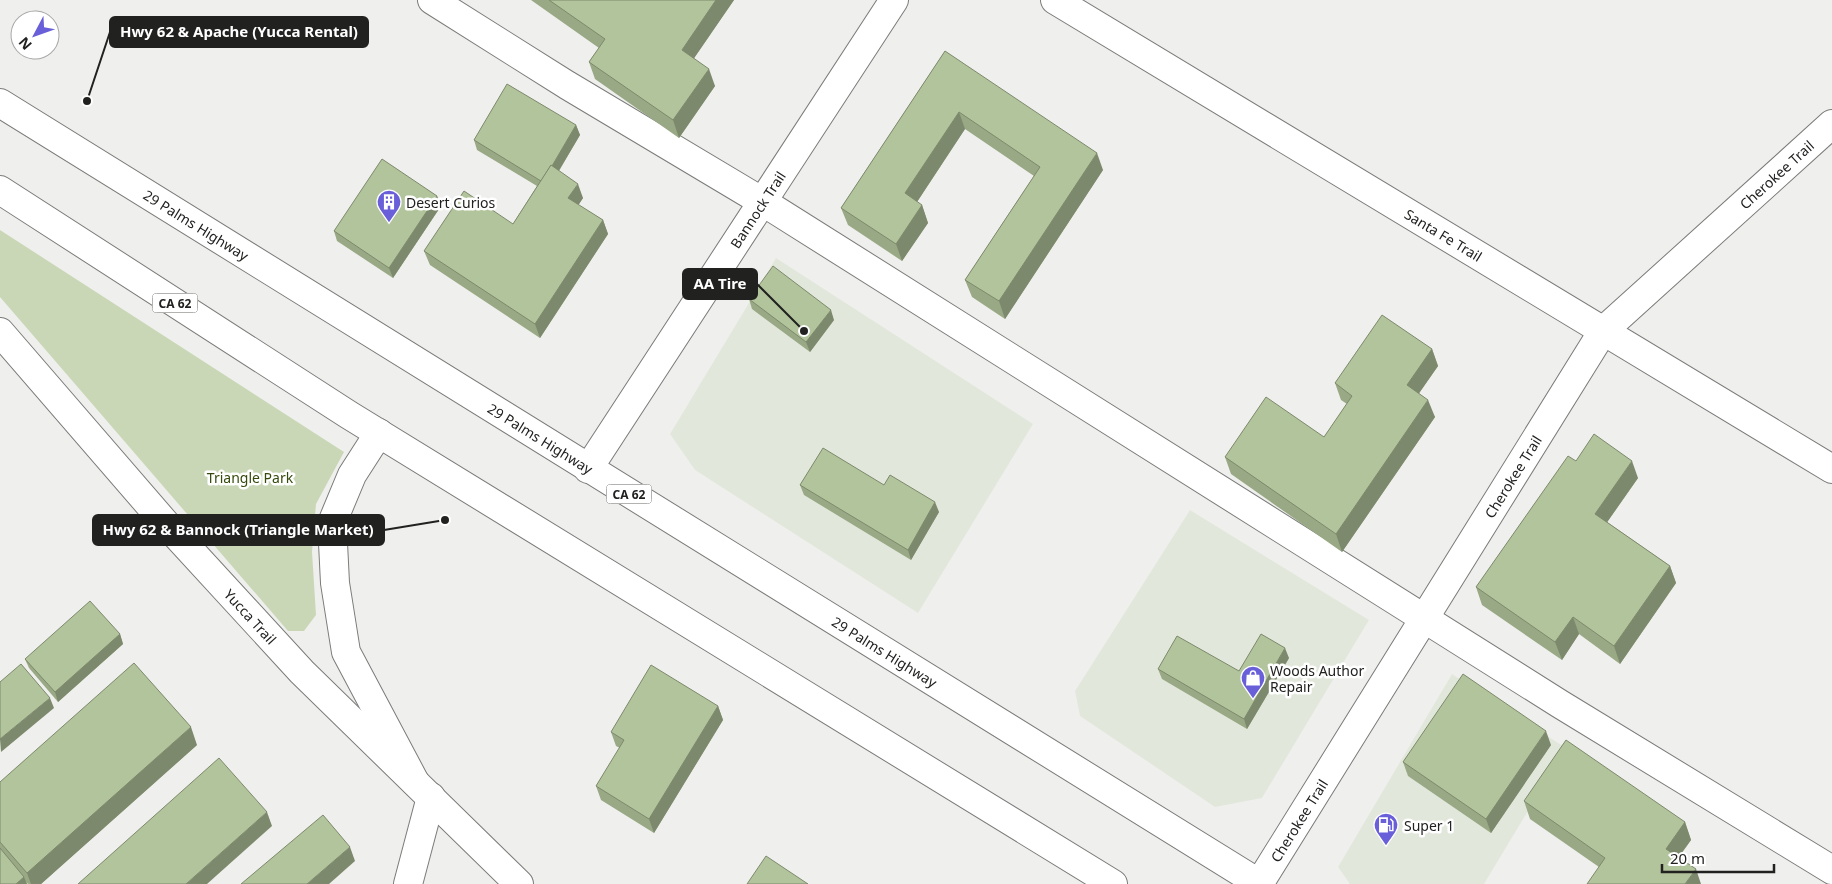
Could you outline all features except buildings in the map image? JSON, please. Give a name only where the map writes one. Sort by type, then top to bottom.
[{"type":"street","points":[[432,0],[567,85],[763,202],[1425,617],[1560,704],[1832,870]]},
{"type":"street","name":"Bannock Trail","points":[[588,469],[894,0]]},
{"type":"street","name":"Santa Fe Trail","points":[[1054,0],[1832,468]]},
{"type":"street","name":"29 Palms Highway","points":[[0,103],[1260,884]]},
{"type":"street","name":"Cherokee Trail","points":[[1260,884],[1603,331],[1832,124]]},
{"type":"street","name":"CA 62","points":[[0,190],[379,433],[1113,884]]},
{"type":"street","name":"Yucca Trail","points":[[0,332],[166,524],[302,672],[519,884]]},
{"type":"street","points":[[379,433],[352,475],[332,523],[335,583],[346,652],[423,789],[408,884]]},
{"type":"shaded area","points":[[776,258],[1033,424],[918,613],[695,470],[670,434]]},
{"type":"shaded area","points":[[1190,510],[1369,620],[1262,798],[1215,807],[1080,716],[1075,691]]},
{"type":"shaded area","points":[[1452,674],[1566,748],[1484,884],[1350,884],[1338,867]]},
{"type":"green space","name":"Triangle Park","points":[[0,230],[344,452],[316,504],[312,552],[316,615],[304,631],[288,631],[0,297]]},
{"type":"place","name":"Hwy 62 & Apache (Yucca Rental)","points":[[87,101]]},
{"type":"place","name":"Desert Curios","points":[[389,223]]},
{"type":"place","name":"AA Tire","points":[[804,331]]},
{"type":"place","name":"Hwy 62 & Bannock (Triangle Market)","points":[[445,520]]},
{"type":"place","name":"Woods Author Repair","points":[[1253,699]]},
{"type":"place","name":"Super 1","points":[[1386,846]]}]
